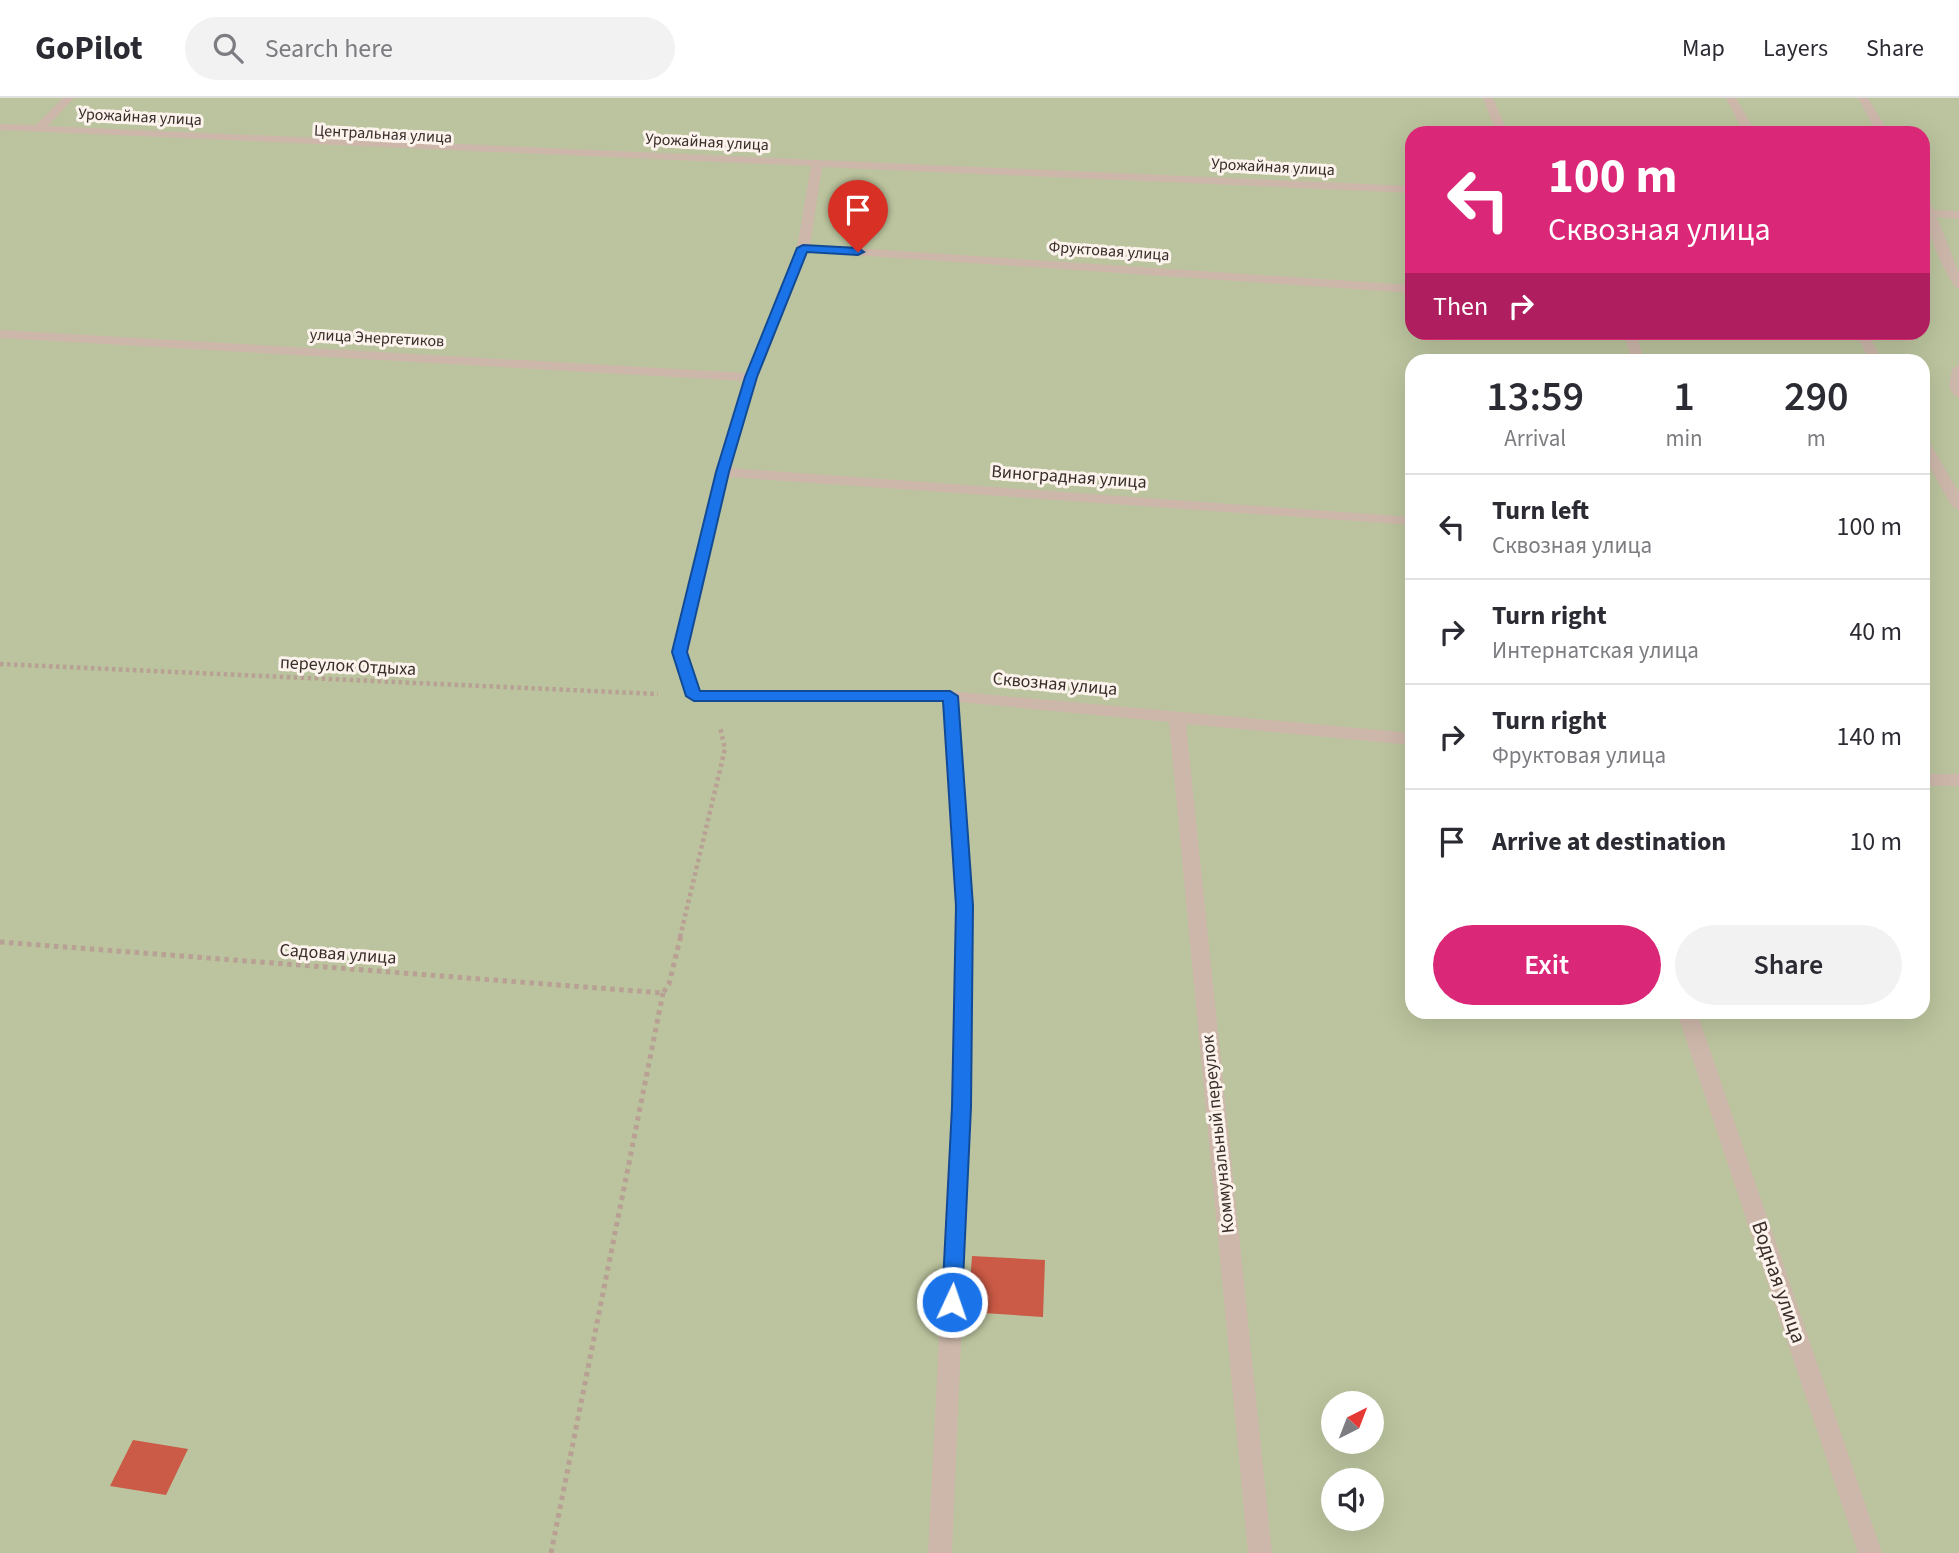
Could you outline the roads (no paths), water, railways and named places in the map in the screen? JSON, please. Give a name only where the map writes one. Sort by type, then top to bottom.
[{"type":"lane","points":[[39,129],[69,98]]},
{"type":"lane","points":[[1488,98],[1499,126]]},
{"type":"lane","points":[[1731,98],[1746,126]]},
{"type":"lane","points":[[1863,98],[1880,126]]},
{"type":"lane","name":"Урожайная улица","points":[[0,129],[1405,189]]},
{"type":"lane","name":"Центральная улица","points":[[0,129],[748,169],[762,160]]},
{"type":"lane","points":[[722,472],[751,377],[803,248],[817,163]]},
{"type":"lane","points":[[1930,213],[1959,215]]},
{"type":"lane","points":[[1930,220],[1950,270],[1959,284]]},
{"type":"lane","name":"Фруктовая улица","points":[[803,248],[1405,289]]},
{"type":"lane","name":"улица Энергетиков","points":[[0,334],[751,377]]},
{"type":"lane","points":[[1959,369],[1956,387],[1959,393]]},
{"type":"lane","points":[[1930,455],[1959,506]]},
{"type":"lane","name":"Виноградная улица","points":[[722,472],[1405,521]]},
{"type":"lane","name":"Сквозная улица","points":[[722,472],[680,652],[694,696],[950,696],[1405,738]]},
{"type":"lane","points":[[940,1553],[961,1107],[964,906],[950,696]]},
{"type":"lane","name":"Коммунальный переулок","points":[[1177,716],[1260,1553]]},
{"type":"lane","points":[[1930,780],[1959,780]]},
{"type":"lane","name":"Водная улица","points":[[1689,1019],[1870,1553]]}]
